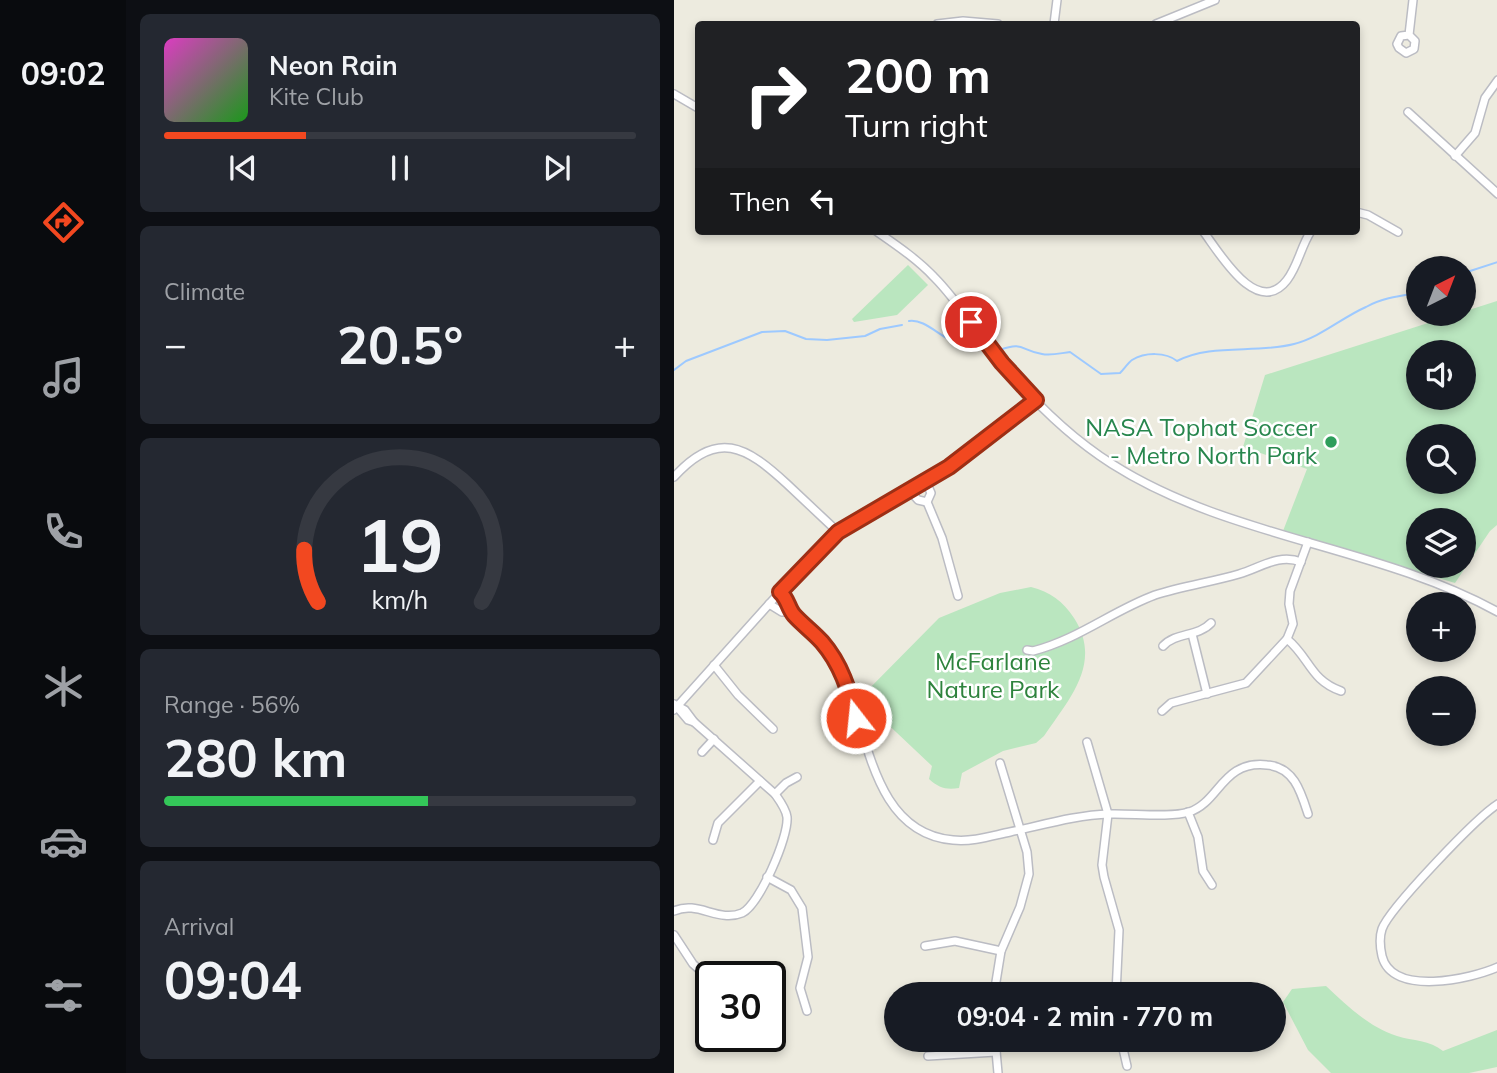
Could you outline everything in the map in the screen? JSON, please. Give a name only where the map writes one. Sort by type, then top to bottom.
[{"type":"street","points":[[1054,21],[1057,0]]},
{"type":"street","points":[[1163,21],[1215,0]]},
{"type":"street","points":[[1409,35],[1413,0]]},
{"type":"street","points":[[1455,156],[1475,133],[1485,98],[1497,80]]},
{"type":"street","points":[[674,94],[695,106]]},
{"type":"street","points":[[1408,113],[1497,194]]},
{"type":"street","points":[[1360,213],[1398,232]]},
{"type":"street","points":[[882,235],[936,278],[1002,363],[1036,400],[1101,456],[1152,486],[1222,516],[1430,580],[1497,612]]},
{"type":"street","points":[[1206,235],[1243,281],[1255,290],[1267,292],[1278,289],[1290,277],[1309,235]]},
{"type":"street","points":[[674,911],[694,907],[725,917],[738,915],[753,905],[785,836],[787,821],[787,814],[775,794],[694,722],[685,710],[675,707],[838,532],[926,482],[1036,400]]},
{"type":"street","points":[[674,477],[688,462],[705,452],[723,448],[740,450],[762,461],[838,532]]},
{"type":"street","points":[[926,482],[931,493],[927,502],[942,538],[958,596]]},
{"type":"street","points":[[910,491],[918,500],[927,502]]},
{"type":"street","points":[[1162,711],[1171,703],[1246,683],[1287,639],[1293,624],[1290,591],[1309,542]]},
{"type":"street","points":[[1027,650],[1033,651],[1068,639],[1132,605],[1157,595],[1238,574],[1285,558],[1301,562]]},
{"type":"street","points":[[780,592],[790,603],[791,612],[824,645],[841,672],[871,762],[886,794],[899,814],[925,832],[950,840],[969,840],[1108,814],[1188,812],[1205,802],[1227,776],[1263,764],[1291,771],[1308,814]]},
{"type":"street","points":[[769,604],[782,612],[791,612]]},
{"type":"street","points":[[1163,646],[1172,639],[1204,630],[1211,623]]},
{"type":"street","points":[[1192,634],[1207,694]]},
{"type":"street","points":[[1287,639],[1300,651],[1319,680],[1341,691]]},
{"type":"street","points":[[716,663],[738,695],[773,729]]},
{"type":"street","points":[[702,752],[714,739]]},
{"type":"street","points":[[1087,742],[1108,814],[1102,865],[1119,930],[1117,982]]},
{"type":"street","points":[[996,982],[1001,951],[1020,908],[1029,864],[1001,762]]},
{"type":"street","points":[[775,794],[796,777]]},
{"type":"street","points":[[713,840],[718,823],[760,781]]},
{"type":"street","points":[[1497,804],[1393,912],[1383,926],[1380,942],[1385,964],[1392,971],[1414,981],[1461,979],[1497,967]]},
{"type":"street","points":[[1188,812],[1198,837],[1203,872],[1212,885]]},
{"type":"street","points":[[767,877],[791,890],[802,908],[808,957],[800,988],[807,1011]]},
{"type":"street","points":[[674,935],[695,966]]},
{"type":"street","points":[[925,946],[955,942],[1001,951]]},
{"type":"street","points":[[928,1056],[996,1052],[998,1073]]},
{"type":"street","points":[[1124,1052],[1127,1066]]},
{"type":"green space","points":[[908,265],[928,285],[897,315],[854,322],[852,319]]},
{"type":"green space","name":"NASA Tophat Soccer - Metro North Park","points":[[1497,301],[1497,525],[1476,552],[1476,508],[1406,508],[1406,568],[1283,531],[1307,469],[1243,447],[1265,375],[1419,326],[1476,326],[1476,308]]},
{"type":"green space","name":"NASA Tophat Soccer - Metro North Park","points":[[1438,578],[1458,578],[1455,583]]},
{"type":"green space","name":"McFarlane Nature Park","points":[[1031,587],[1056,598],[1074,618],[1082,634],[1085,650],[1079,680],[1044,736],[1036,743],[1003,751],[962,773],[959,788],[939,786],[929,779],[932,766],[860,698],[939,618],[1000,593]]},
{"type":"green space","points":[[1326,986],[1350,1008],[1377,1027],[1397,1036],[1433,1045],[1443,1051],[1497,1030],[1497,1067],[1469,1073],[1331,1073],[1308,1050],[1286,1008],[1286,998],[1292,989]]},
{"type":"waterway","points":[[1476,269],[1498,262]]},
{"type":"waterway","points":[[1000,350],[1018,347],[1045,355],[1070,352],[1101,374],[1120,373],[1132,360],[1149,354],[1167,356],[1177,361],[1204,352],[1294,344],[1313,337],[1372,304],[1406,295]]},
{"type":"waterway","points":[[909,321],[924,324],[947,338]]},
{"type":"waterway","points":[[674,370],[686,361],[762,332],[785,331],[806,339],[827,340],[865,336],[880,329],[902,325]]},
{"type":"waterway","points":[[955,341],[982,348]]},
{"type":"place","name":"NASA Tophat Soccer - Metro North Park","points":[[1331,442]]},
{"type":"route","points":[[856,718],[848,687],[834,658],[791,612],[790,603],[780,592],[838,532],[949,467],[1036,400],[1015,379],[971,322]]}]
